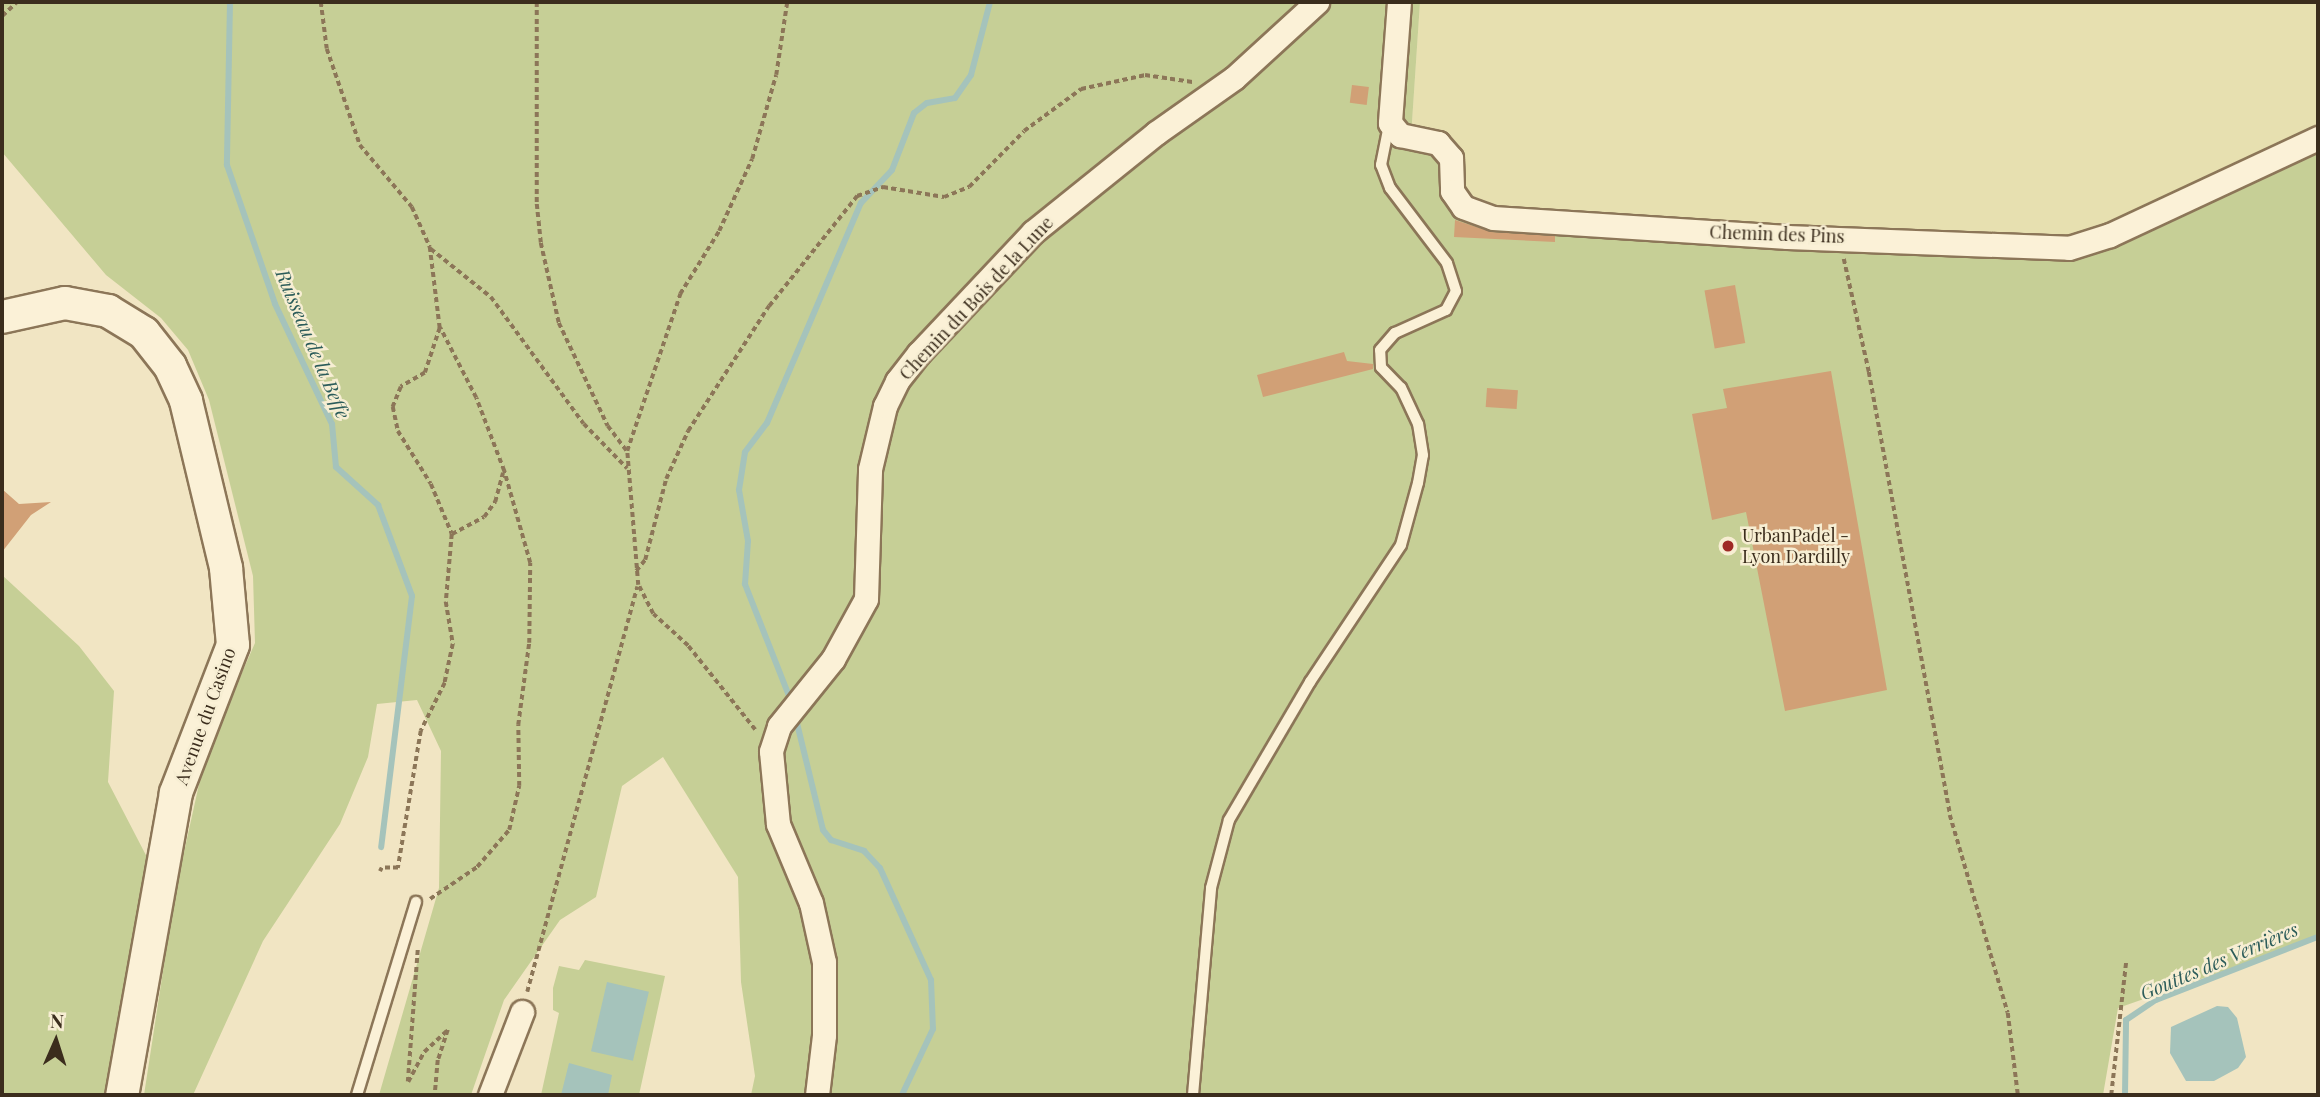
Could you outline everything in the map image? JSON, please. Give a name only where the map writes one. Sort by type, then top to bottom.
[{"type":"street","name":"Chemin du Bois de la Lune","points":[[774,739],[833,659],[866,598],[870,468],[876,436],[897,381],[1033,232],[1156,133],[1214,93],[1317,2]]},
{"type":"street","points":[[1390,123],[1399,2]]},
{"type":"street","name":"Chemin des Pins","points":[[1390,123],[1400,135],[1438,143],[1451,158],[1452,191],[1463,207],[1493,218],[2068,248],[2110,235],[2318,138]]},
{"type":"street","name":"Avenue du Casino","points":[[2,317],[65,303],[108,311],[144,333],[170,366],[186,401],[226,568],[233,645],[176,793],[122,1095]]},
{"type":"street","points":[[774,739],[778,824],[811,903],[824,962],[824,1035],[817,1095]]},
{"type":"street","points":[[490,1095],[522,1013]]},
{"type":"lane","points":[[1193,1095],[1211,888],[1229,820],[1310,682],[1401,545],[1418,483],[1423,454],[1418,424],[1401,388],[1381,367],[1380,350],[1395,333],[1446,310],[1456,291],[1447,263],[1390,188],[1381,166],[1390,123]]},
{"type":"lane","points":[[358,1095],[415,905]]},
{"type":"path","points":[[2,16],[17,2]]},
{"type":"path","points":[[321,2],[327,49],[360,145],[412,206],[430,247],[440,328],[476,398],[504,471],[530,563],[530,643],[518,725],[519,786],[509,830],[485,858],[448,889],[415,905]]},
{"type":"path","points":[[537,2],[537,204],[541,243],[559,323],[608,426],[627,451]]},
{"type":"path","points":[[774,739],[688,646],[653,614],[638,585],[627,451],[680,294],[719,231],[752,159],[776,75],[787,2]]},
{"type":"path","points":[[636,571],[645,559],[666,479],[688,431],[769,306],[857,196],[883,187],[944,197],[969,187],[1042,115],[1095,84],[1159,76],[1193,82],[1214,93]]},
{"type":"path","points":[[1840,237],[1870,372],[1950,815],[2008,1013],[2018,1095]]},
{"type":"path","points":[[430,247],[491,297],[584,424],[627,468]]},
{"type":"path","points":[[380,872],[382,868],[398,868],[421,731],[445,683],[453,644],[446,602],[452,534],[431,484],[398,431],[393,407],[401,387],[425,373],[440,328]]},
{"type":"path","points":[[452,534],[484,517],[495,502],[504,471]]},
{"type":"path","points":[[522,1013],[638,585]]},
{"type":"path","points":[[418,948],[408,1082],[424,1052],[448,1030],[438,1060],[435,1095]]},
{"type":"path","points":[[2111,1095],[2126,961]]},
{"type":"shaded area","points":[[1420,2],[2318,2],[2318,138],[2069,248],[1463,207],[1411,137]]},
{"type":"green space","points":[[2,2],[1420,2],[1411,137],[1438,143],[1463,207],[2069,248],[2318,138],[2318,938],[2118,1008],[2103,1095],[751,1095],[755,1076],[741,982],[738,877],[663,757],[622,786],[596,897],[560,920],[504,1000],[471,1095],[379,1095],[439,888],[441,751],[417,700],[377,704],[368,757],[340,824],[263,941],[193,1095],[144,1095],[175,893],[205,757],[255,643],[253,576],[209,400],[188,350],[161,318],[106,275],[2,152]]},
{"type":"green space","points":[[2,575],[79,646],[114,691],[108,782],[150,863],[112,1095],[2,1095]]},
{"type":"green space","points":[[585,960],[665,976],[639,1095],[541,1095],[559,1013],[553,1010],[553,988],[559,966],[579,970]]},
{"type":"water","points":[[607,982],[649,992],[633,1061],[591,1051]]},
{"type":"water","points":[[2217,1006],[2228,1007],[2237,1018],[2246,1057],[2238,1068],[2214,1081],[2186,1081],[2170,1053],[2171,1027]]},
{"type":"water","points":[[569,1063],[612,1075],[608,1095],[561,1095]]},
{"type":"building","points":[[1352,85],[1369,87],[1367,105],[1350,103]]},
{"type":"building","points":[[1455,220],[1492,232],[1555,236],[1555,242],[1454,237]]},
{"type":"building","points":[[1735,285],[1745,343],[1715,348],[1704,290]]},
{"type":"building","points":[[1344,352],[1347,361],[1373,364],[1373,369],[1263,397],[1257,375]]},
{"type":"building","points":[[1831,371],[1887,690],[1785,711],[1746,512],[1712,520],[1692,414],[1727,408],[1723,389]]},
{"type":"building","points":[[1487,388],[1518,390],[1517,409],[1486,407]]},
{"type":"building","points":[[2,489],[19,504],[51,502],[31,515],[2,552]]},
{"type":"waterway","name":"Ruisseau de la Beffe","points":[[230,2],[227,165],[275,304],[332,424],[336,467],[378,505],[412,596],[381,847]]},
{"type":"waterway","points":[[791,701],[745,584],[748,541],[739,490],[745,452],[767,423],[861,203],[892,170],[914,113],[927,103],[955,98],[971,75],[990,2]]},
{"type":"waterway","points":[[795,715],[823,830],[831,840],[864,851],[880,868],[931,980],[933,1029],[902,1095]]},
{"type":"waterway","name":"Gouttes des Verrières","points":[[2125,1095],[2126,1020],[2156,1000],[2318,937]]},
{"type":"place","name":"UrbanPadel - Lyon Dardilly","points":[[1728,546]]}]
